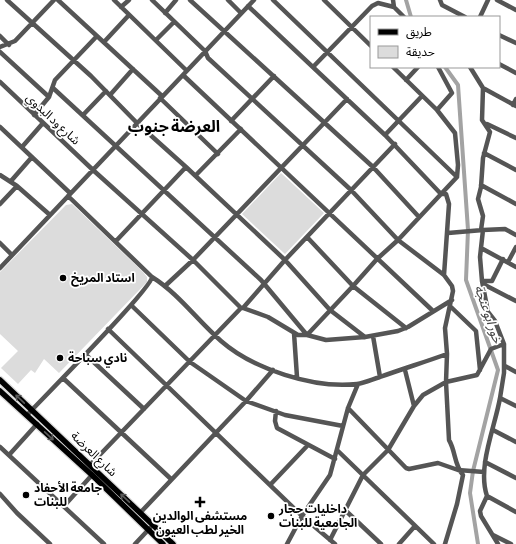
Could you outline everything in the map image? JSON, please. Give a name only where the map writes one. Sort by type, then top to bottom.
[{"type":"main road","name":"شارع العرضة","points":[[0,380],[173,544]]},
{"type":"main road","name":"شارع العرضة","points":[[0,391],[92,475],[163,544]]},
{"type":"street","points":[[7,0],[74,60],[137,123],[196,175],[285,260],[330,310],[365,337]]},
{"type":"street","points":[[0,47],[9,45],[15,41],[33,24],[54,0]]},
{"type":"street","points":[[58,0],[133,69],[218,154]]},
{"type":"street","points":[[114,0],[186,70]]},
{"type":"street","points":[[121,7],[129,0]]},
{"type":"street","points":[[152,0],[205,51],[208,58],[303,144],[351,190],[398,240],[444,275],[452,286],[451,307],[445,328],[449,440],[453,447],[458,470],[463,476],[457,504],[445,544]]},
{"type":"street","points":[[165,13],[176,0]]},
{"type":"street","points":[[190,0],[373,167],[419,217]]},
{"type":"street","points":[[228,0],[241,13]]},
{"type":"street","points":[[0,268],[183,75],[186,70],[254,0]]},
{"type":"street","points":[[272,0],[399,119],[457,176]]},
{"type":"street","points":[[324,0],[370,45]]},
{"type":"street","points":[[392,0],[394,7],[403,16]]},
{"type":"street","points":[[440,0],[442,5],[455,15]]},
{"type":"street","points":[[480,16],[488,0]]},
{"type":"street","points":[[497,0],[516,10]]},
{"type":"street","points":[[313,67],[352,28],[373,2],[394,7]]},
{"type":"street","points":[[248,6],[395,144],[441,194],[446,194],[449,199],[448,234],[444,275]]},
{"type":"street","points":[[104,42],[129,15]]},
{"type":"street","points":[[156,40],[174,22]]},
{"type":"street","points":[[0,36],[9,45]]},
{"type":"street","points":[[34,115],[49,97],[55,80],[97,36]]},
{"type":"street","points":[[500,36],[516,44]]},
{"type":"street","points":[[0,52],[49,97]]},
{"type":"street","points":[[500,65],[516,73]]},
{"type":"street","points":[[242,308],[268,317],[294,333],[302,336],[307,334],[377,259],[398,240],[457,176],[457,140],[452,128],[437,110],[394,68]]},
{"type":"street","points":[[406,80],[417,68]]},
{"type":"street","points":[[437,110],[452,93],[439,68]]},
{"type":"street","points":[[471,68],[483,88],[514,106],[516,99]]},
{"type":"street","points":[[83,115],[133,69]]},
{"type":"street","points":[[183,75],[433,311]]},
{"type":"street","points":[[232,121],[274,76]]},
{"type":"street","name":"شارع ود البدوي","points":[[0,82],[92,170],[193,260],[242,308]]},
{"type":"street","points":[[52,88],[215,237],[264,284],[307,334],[326,340],[373,336],[406,328],[452,300]]},
{"type":"street","points":[[483,88],[482,120],[490,132],[484,153],[478,199],[483,216],[480,261],[482,282],[488,312],[495,321],[504,344],[505,366],[500,398],[485,462],[484,472],[487,496],[480,511],[498,544]]},
{"type":"street","points":[[385,135],[422,96]]},
{"type":"street","points":[[166,286],[193,260],[346,99]]},
{"type":"street","points":[[22,147],[43,123]]},
{"type":"street","points":[[486,124],[516,138]]},
{"type":"street","points":[[0,127],[22,147],[152,277],[166,286],[215,336],[246,359],[273,370],[297,377],[330,384],[358,384],[405,370],[447,354]]},
{"type":"street","points":[[196,175],[241,130]]},
{"type":"street","points":[[90,465],[168,386],[395,144]]},
{"type":"street","points":[[484,153],[516,170]]},
{"type":"street","points":[[10,181],[32,157]]},
{"type":"street","points":[[116,241],[186,167]]},
{"type":"street","points":[[0,175],[17,186],[50,215]]},
{"type":"street","points":[[481,185],[516,204]]},
{"type":"street","points":[[0,204],[17,186]]},
{"type":"street","points":[[448,234],[505,229],[516,235]]},
{"type":"street","points":[[308,237],[353,286],[406,328]]},
{"type":"street","points":[[0,243],[12,255]]},
{"type":"street","points":[[508,262],[516,247]]},
{"type":"street","points":[[481,248],[516,266]]},
{"type":"street","points":[[482,282],[492,281],[503,259]]},
{"type":"street","points":[[27,415],[131,305],[150,284],[152,277]]},
{"type":"street","points":[[482,282],[516,301]]},
{"type":"street","points":[[131,305],[190,362],[246,401],[285,415],[343,426]]},
{"type":"street","points":[[451,307],[476,331],[480,371]]},
{"type":"street","points":[[108,329],[302,516],[335,544]]},
{"type":"street","points":[[294,333],[297,377]]},
{"type":"street","points":[[373,336],[380,377]]},
{"type":"street","points":[[330,540],[363,475],[388,450],[414,406],[426,393],[446,382],[475,376],[480,371],[489,351],[504,344]]},
{"type":"street","points":[[85,354],[144,409]]},
{"type":"street","points":[[505,366],[516,372]]},
{"type":"street","points":[[140,513],[246,401],[273,370]]},
{"type":"street","points":[[405,370],[414,406]]},
{"type":"street","points":[[63,378],[171,479]]},
{"type":"street","points":[[287,544],[302,516],[330,476],[348,408],[358,384]]},
{"type":"street","points":[[500,398],[516,406]]},
{"type":"street","points":[[348,408],[403,466],[409,470],[438,463],[458,470],[484,472]]},
{"type":"street","points":[[276,411],[275,421],[277,428],[335,459]]},
{"type":"street","points":[[9,455],[37,424]]},
{"type":"street","points":[[493,430],[516,442]]},
{"type":"street","points":[[270,485],[308,445]]},
{"type":"street","points":[[0,447],[104,544]]},
{"type":"street","points":[[336,450],[434,544]]},
{"type":"street","points":[[485,462],[516,478]]},
{"type":"street","points":[[64,506],[92,475]]},
{"type":"street","points":[[0,494],[17,514],[50,544]]},
{"type":"street","points":[[487,496],[516,512]]},
{"type":"street","points":[[345,510],[381,544]]},
{"type":"street","points":[[135,544],[153,525]]},
{"type":"street","points":[[399,544],[415,526]]},
{"type":"street","points":[[492,535],[511,544]]},
{"type":"green space","points":[[281,173],[324,213],[285,254],[242,214]]},
{"type":"green space","points":[[72,204],[143,272],[147,277],[147,282],[59,373],[44,359],[35,373],[31,370],[18,384],[1,368],[18,351],[0,334],[0,272],[66,205]]},
{"type":"waterway","name":"خور ابو عنجة","points":[[406,0],[411,16]]},
{"type":"waterway","name":"خور ابو عنجة","points":[[446,68],[458,85],[468,230],[466,280],[498,370],[473,471],[470,493],[478,544]]},
{"type":"place","name":"استاد المريخ","points":[[63,278]]},
{"type":"place","name":"نادي سباحة","points":[[60,358]]},
{"type":"place","name":"جامعة الأحفاد للبنات","points":[[26,495]]},
{"type":"place","name":"مستشفى الوالدين الخير لطب العيون","points":[[200,502]]},
{"type":"place","name":"داخليات حجار الجامعية للبنات","points":[[271,516]]},
{"type":"district","name":"العرضة جنوب","points":[[174,126]]}]
